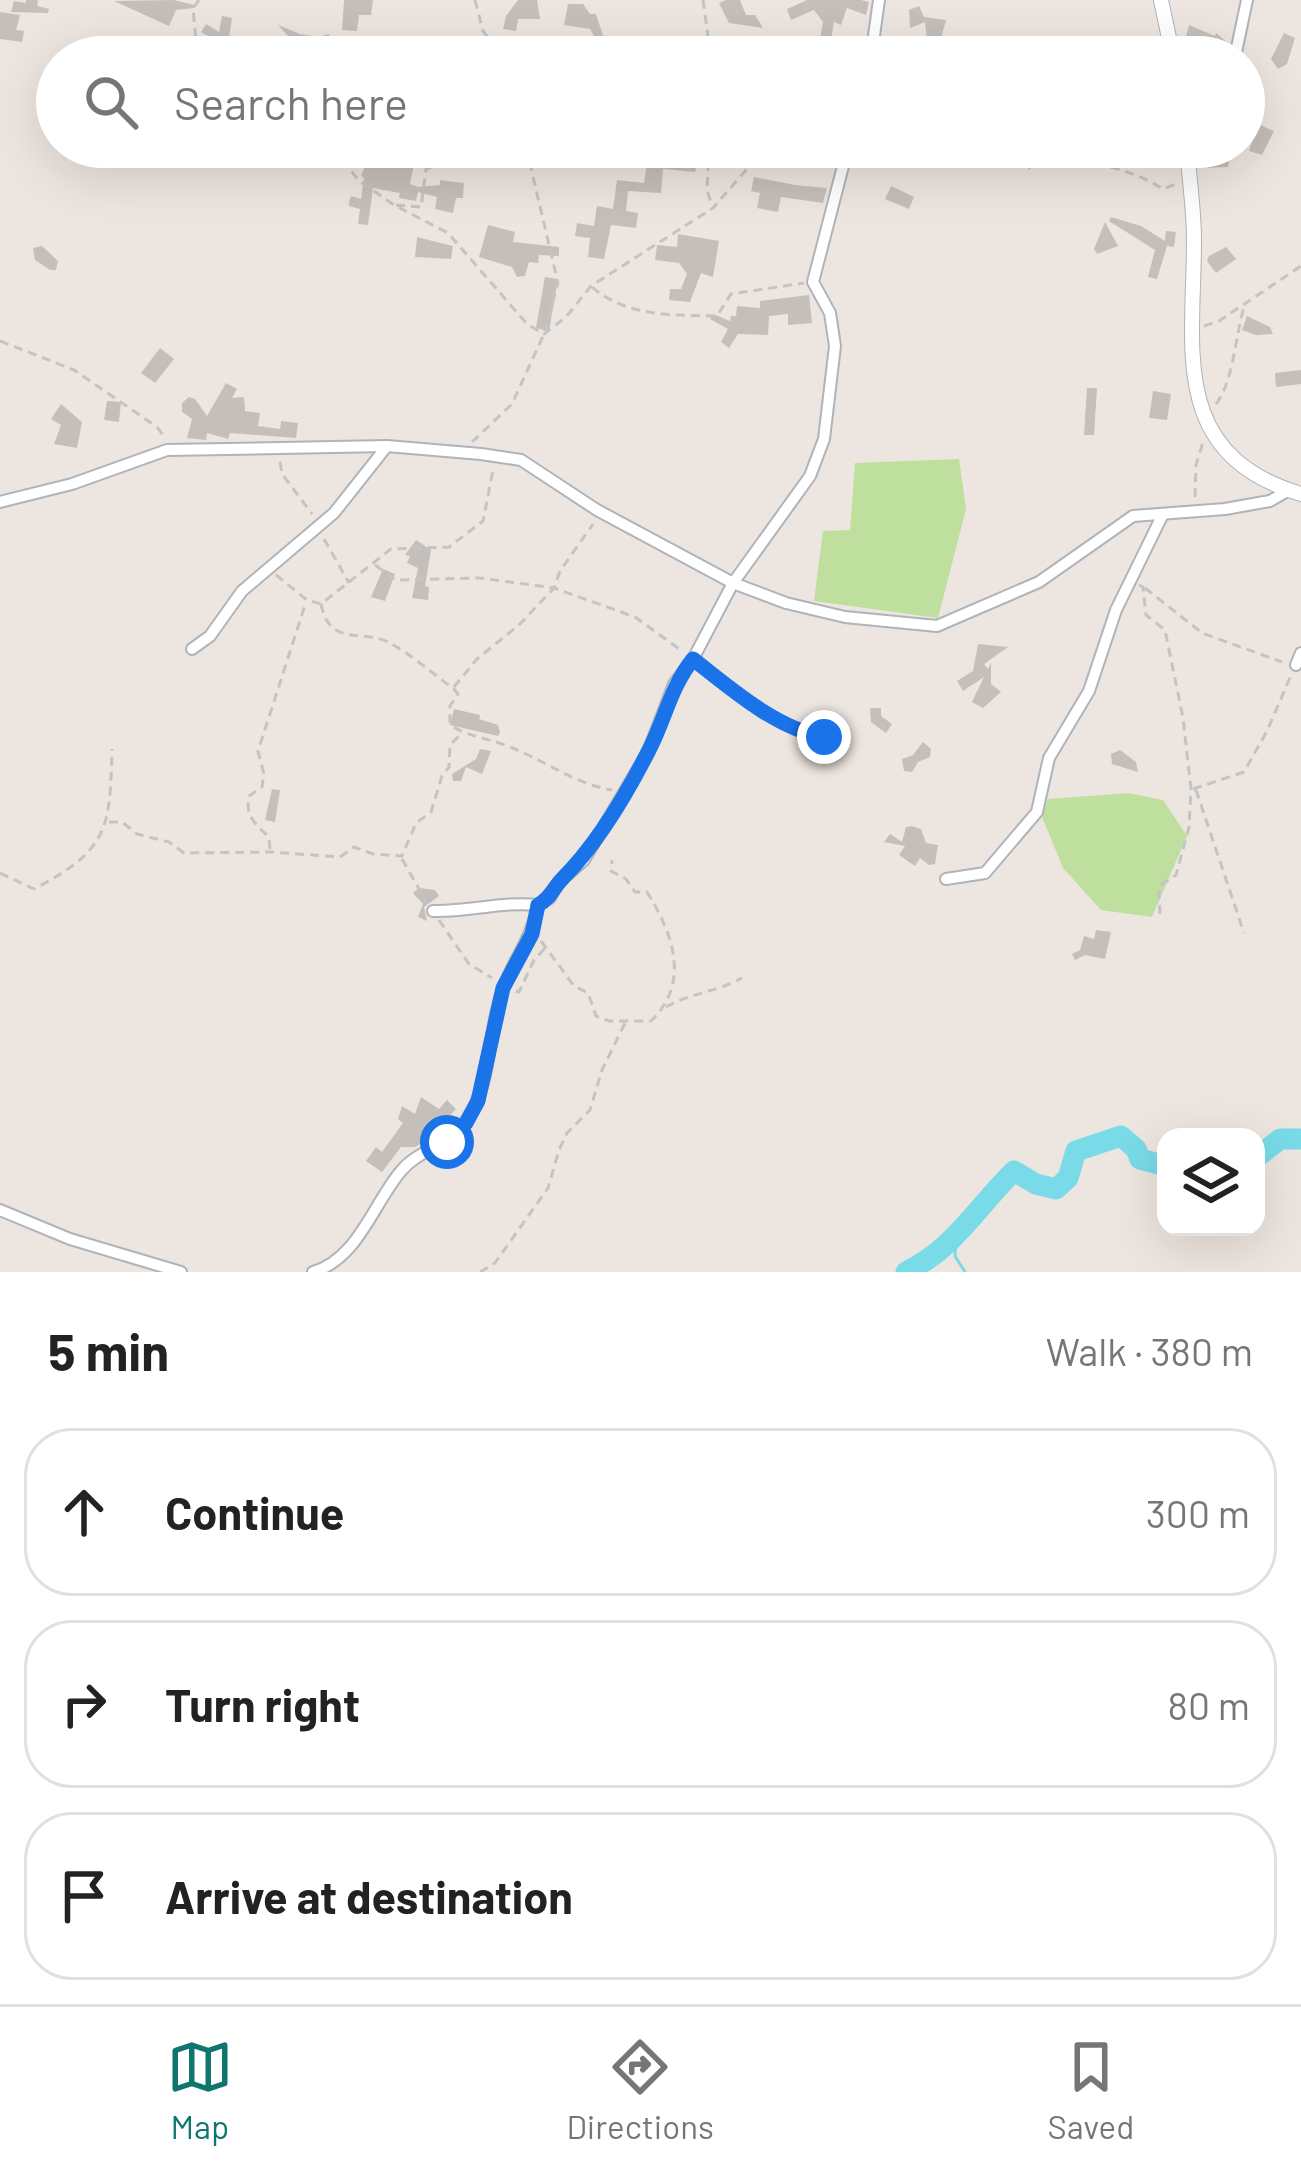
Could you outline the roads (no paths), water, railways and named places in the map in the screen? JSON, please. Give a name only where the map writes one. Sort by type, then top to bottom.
[{"type":"street","points":[[874,36],[879,0]]},
{"type":"street","points":[[1161,0],[1169,36]]},
{"type":"street","points":[[1242,36],[1247,0]]},
{"type":"street","points":[[433,911],[494,909],[507,902],[538,905],[584,860],[648,752],[674,684],[693,659],[733,584],[810,476],[824,439],[835,346],[830,313],[813,282],[843,168]]},
{"type":"street","points":[[1188,168],[1194,236],[1191,331],[1201,406],[1234,461],[1295,492]]},
{"type":"street","points":[[0,502],[72,484],[167,450],[387,446],[462,452],[521,460],[597,510],[733,584],[844,617],[938,626],[1039,582],[1124,520],[1140,514],[1162,516],[1270,501],[1295,492]]},
{"type":"street","points":[[192,649],[210,636],[242,591],[334,513],[387,446]]},
{"type":"street","points":[[946,879],[986,873],[1037,812],[1049,758],[1088,692],[1111,624],[1138,584],[1162,516]]},
{"type":"street","points":[[313,1272],[340,1259],[402,1170],[447,1142],[466,1123],[483,1084],[503,988],[532,934],[538,905]]},
{"type":"street","points":[[0,1210],[70,1239],[181,1272]]},
{"type":"waterway","points":[[906,1272],[952,1239],[1014,1171],[1056,1189],[1068,1178],[1076,1151],[1121,1136],[1140,1159],[1157,1164]]},
{"type":"waterway","points":[[1265,1151],[1280,1139],[1301,1139]]},
{"type":"waterway","points":[[956,1239],[955,1256],[965,1272]]}]
